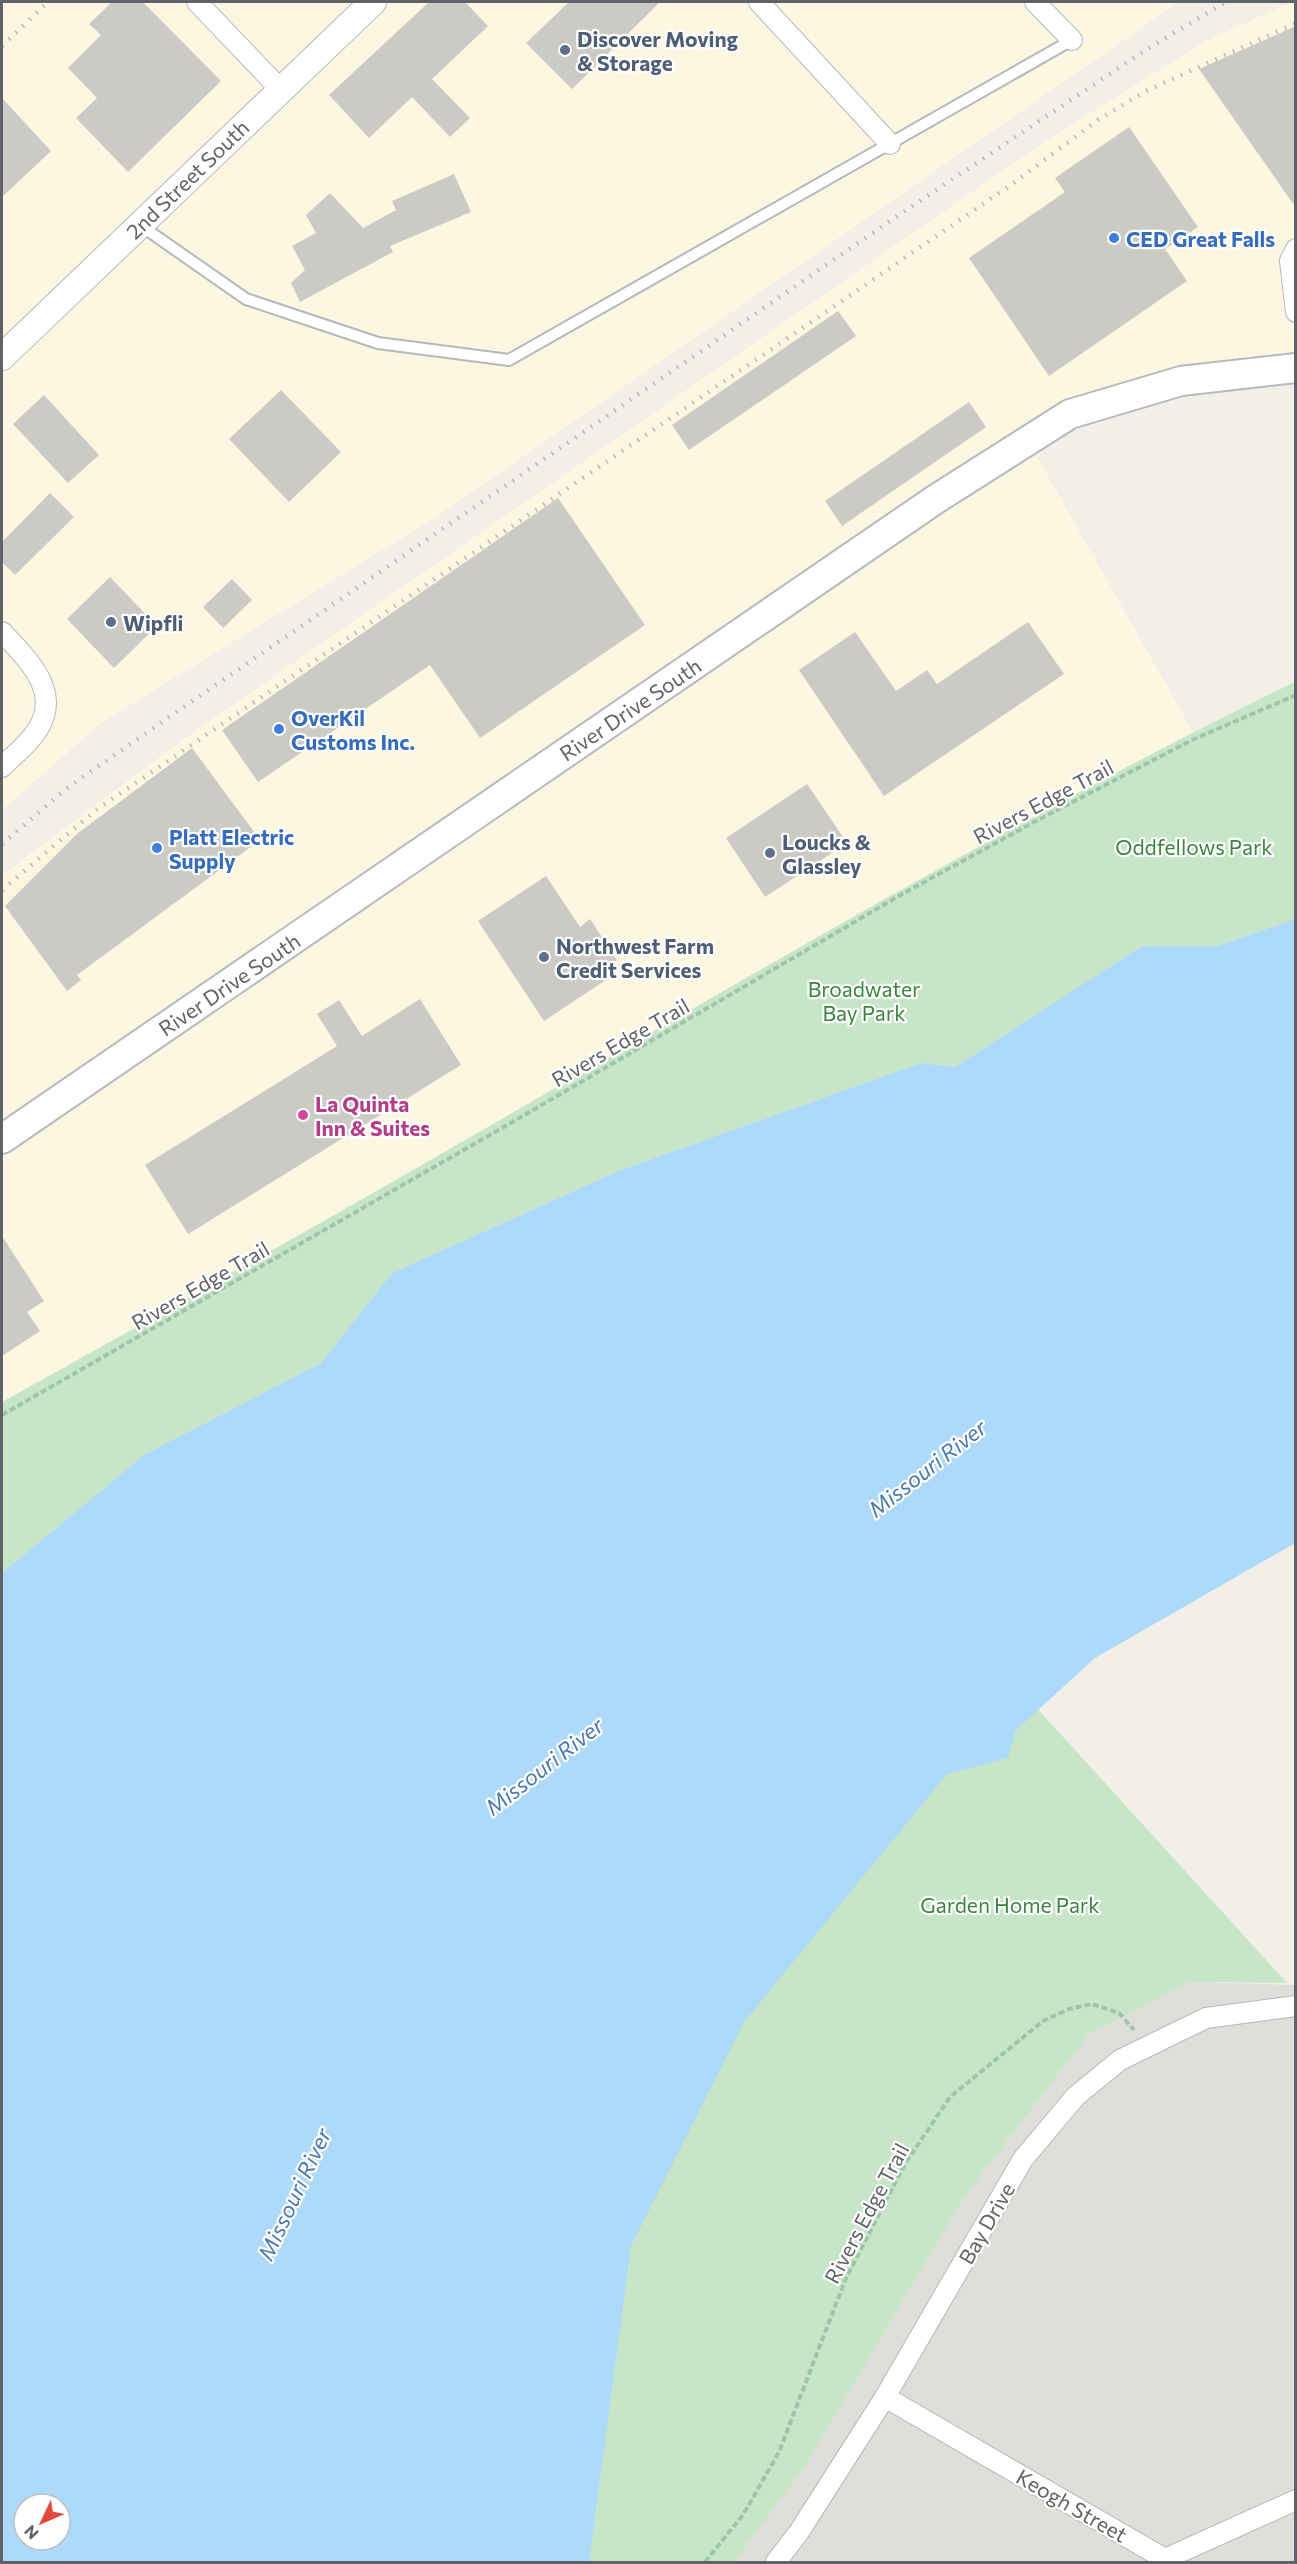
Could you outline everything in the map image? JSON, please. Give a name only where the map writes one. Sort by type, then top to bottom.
[{"type":"main road","name":"River Drive South","points":[[2,1139],[936,499],[1070,414],[1181,381],[1296,368]]},
{"type":"street","points":[[197,2],[280,90]]},
{"type":"street","name":"2nd Street South","points":[[2,357],[373,2]]},
{"type":"street","points":[[759,2],[890,144]]},
{"type":"street","points":[[1035,2],[1072,40]]},
{"type":"street","points":[[1296,249],[1290,261],[1296,312]]},
{"type":"street","points":[[2,632],[32,664],[41,679],[45,695],[45,712],[38,728],[2,767]]},
{"type":"street","name":"Bay Drive","points":[[776,2562],[799,2532],[885,2397],[1023,2159],[1076,2096],[1120,2060],[1206,2018],[1296,2006]]},
{"type":"street","name":"Keogh Street","points":[[885,2397],[1166,2561],[1296,2500]]},
{"type":"lane","points":[[140,225],[246,299],[378,343],[509,360],[1072,40]]},
{"type":"path","name":"Rivers Edge Trail","points":[[2,1415],[516,1120],[904,893],[1192,740],[1296,695]]},
{"type":"path","name":"Rivers Edge Trail","points":[[705,2562],[743,2515],[779,2452],[846,2278],[905,2164],[950,2097],[1042,2022],[1069,2009],[1092,2004],[1119,2013],[1135,2030],[1146,2047]]},
{"type":"shaded area","points":[[2,2],[1179,2],[436,517],[101,723],[2,810]]},
{"type":"shaded area","points":[[1295,2],[1295,368],[1181,381],[1028,441],[1193,732],[892,894],[225,1279],[2,1402],[2,875],[188,736],[1044,142],[1206,41]]},
{"type":"shaded area","points":[[1190,1982],[1295,1985],[1295,2562],[733,2562],[806,2465],[965,2196],[1089,2034]]},
{"type":"green space","name":"Broadwater Bay Park","points":[[1295,682],[1295,919],[1217,946],[1142,946],[955,1067],[921,1063],[621,1170],[392,1273],[321,1363],[144,1455],[2,1573],[2,1402],[966,854],[1129,766]]},
{"type":"green space","name":"Garden Home Park","points":[[1025,1695],[1287,1983],[1190,1982],[1089,2034],[965,2196],[806,2465],[734,2562],[566,2562],[596,2329],[667,2113],[866,1828]]},
{"type":"water","name":"Missouri River","points":[[1295,919],[1295,1543],[1095,1658],[1015,1731],[1008,1758],[947,1774],[744,2022],[631,2246],[589,2562],[2,2562],[2,1573],[144,1455],[321,1363],[392,1273],[621,1170],[921,1063],[955,1067],[1142,946],[1217,946]]},
{"type":"building","points":[[112,2],[143,2],[221,81],[128,172],[76,118],[97,98],[68,68],[101,35],[89,24]]},
{"type":"building","points":[[429,2],[465,2],[488,26],[432,79],[470,118],[450,137],[412,97],[369,138],[329,95]]},
{"type":"building","points":[[569,2],[660,2],[572,89],[526,43]]},
{"type":"building","points":[[1296,26],[1296,208],[1199,69]]},
{"type":"building","points":[[2,98],[51,151],[2,197]]},
{"type":"building","points":[[1129,127],[1198,227],[1165,249],[1187,281],[1049,376],[969,258],[1065,192],[1055,178]]},
{"type":"building","points":[[454,174],[471,212],[390,246],[393,252],[300,302],[291,283],[305,270],[292,246],[316,233],[306,215],[330,193],[363,228],[396,210],[392,201]]},
{"type":"building","points":[[838,311],[856,336],[689,450],[672,425]]},
{"type":"building","points":[[281,390],[341,452],[289,502],[229,439]]},
{"type":"building","points":[[44,395],[99,455],[68,483],[13,424]]},
{"type":"building","points":[[969,402],[986,427],[842,526],[825,501]]},
{"type":"building","points":[[50,493],[74,517],[15,575],[2,562],[2,542]]},
{"type":"building","points":[[558,498],[645,625],[480,738],[430,665],[258,782],[222,730]]},
{"type":"building","points":[[110,577],[157,626],[114,668],[67,619]]},
{"type":"building","points":[[232,579],[252,600],[223,628],[203,607]]},
{"type":"building","points":[[1028,622],[1064,674],[884,796],[799,670],[855,632],[896,691],[927,670],[937,684]]},
{"type":"building","points":[[192,748],[260,840],[77,975],[81,980],[67,991],[5,906],[78,833]]},
{"type":"building","points":[[807,784],[847,843],[765,897],[726,838]]},
{"type":"building","points":[[546,876],[580,927],[590,919],[617,960],[607,967],[612,976],[544,1021],[478,921]]},
{"type":"building","name":"La Quinta Inn & Suites","points":[[420,999],[461,1065],[188,1234],[145,1165],[337,1046],[317,1014],[339,1000],[362,1036]]},
{"type":"building","points":[[2,1236],[44,1301],[27,1312],[40,1331],[2,1356]]},
{"type":"railway","points":[[2,46],[48,2]]},
{"type":"railway","points":[[2,844],[66,789],[133,742],[893,219],[1147,49],[1226,2]]},
{"type":"railway","points":[[2,890],[96,810],[1015,182],[1098,120],[1146,91],[1296,23]]},
{"type":"place","name":"Discover Moving & Storage","points":[[565,50]]},
{"type":"place","name":"CED Great Falls","points":[[1114,238]]},
{"type":"place","name":"Wipfli","points":[[111,622]]},
{"type":"place","name":"OverKil Customs Inc.","points":[[279,729]]},
{"type":"place","name":"Platt Electric Supply","points":[[157,848]]},
{"type":"place","name":"Loucks & Glassley","points":[[770,853]]},
{"type":"place","name":"Northwest Farm Credit Services","points":[[544,957]]},
{"type":"place","name":"La Quinta Inn & Suites","points":[[303,1115]]},
{"type":"park label","name":"Oddfellows Park","points":[[1194,846]]}]
